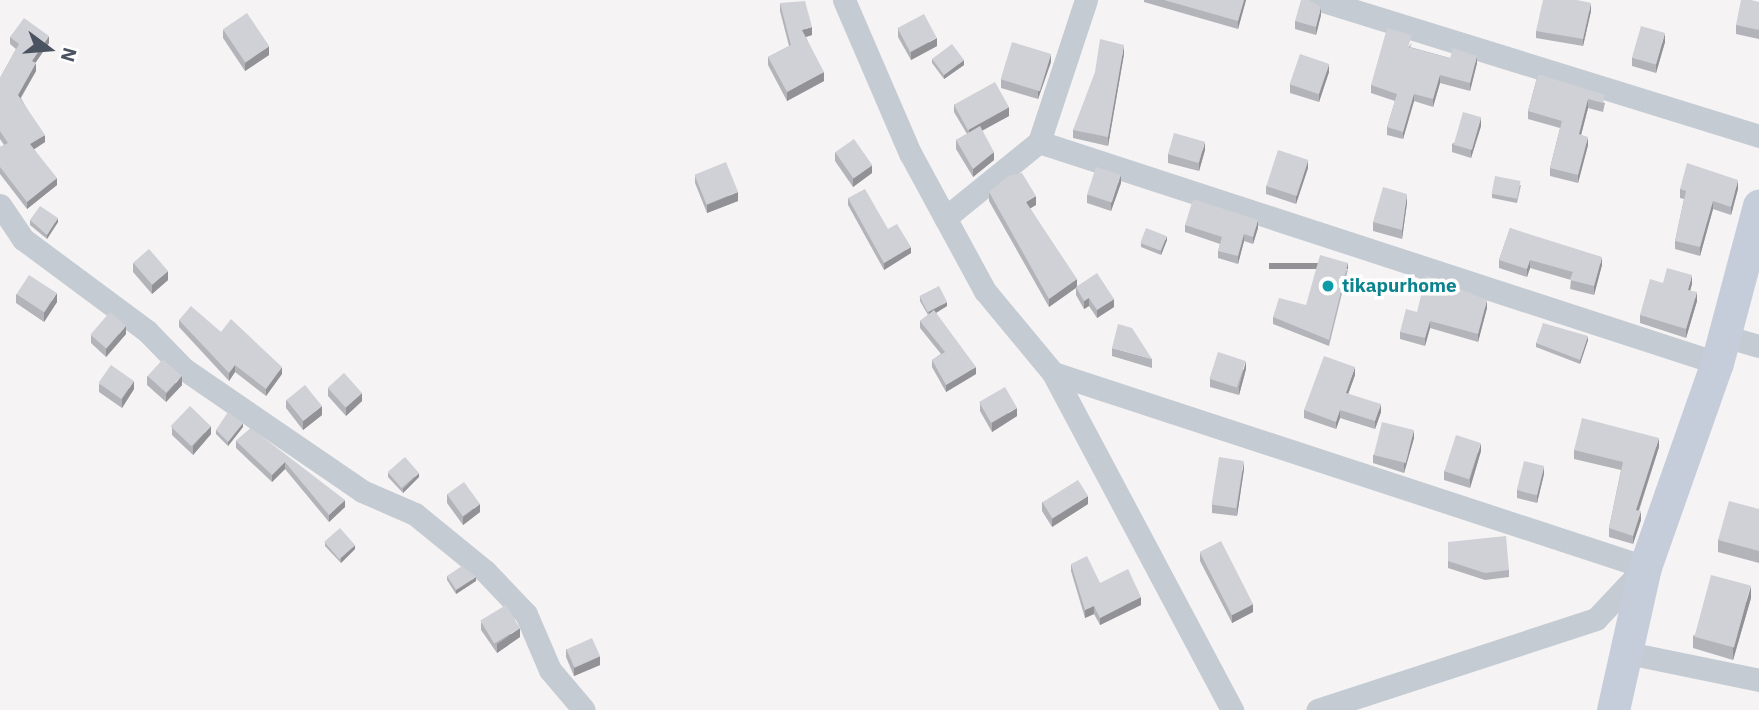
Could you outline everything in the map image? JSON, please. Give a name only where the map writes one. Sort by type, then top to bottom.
[{"type":"street","points":[[844,0],[945,218],[985,291],[1053,373],[1232,710]]},
{"type":"street","points":[[945,218],[1039,142],[1086,0]]},
{"type":"street","points":[[1320,0],[1759,136]]},
{"type":"street","points":[[1039,142],[1721,349],[1759,346]]},
{"type":"street","points":[[0,205],[23,239],[147,331],[184,369],[362,491],[415,514],[485,571],[526,614],[550,670],[584,710]]},
{"type":"street","points":[[1613,710],[1628,653],[1645,567],[1721,349],[1759,205]]},
{"type":"street","points":[[1053,373],[1645,567]]},
{"type":"street","points":[[1317,710],[1597,619],[1645,567]]},
{"type":"street","points":[[1628,653],[1759,680]]},
{"type":"building","points":[[1164,0],[1244,0],[1238,21]]},
{"type":"building","points":[[1301,0],[1309,0],[1321,7],[1316,27],[1295,21]]},
{"type":"building","points":[[1543,0],[1577,0],[1591,3],[1583,39],[1536,31]]},
{"type":"building","points":[[1741,0],[1759,2],[1759,30],[1736,25]]},
{"type":"building","points":[[805,1],[812,27],[802,30],[824,72],[787,92],[768,57],[791,45],[780,3]]},
{"type":"building","points":[[247,13],[269,46],[245,62],[223,29]]},
{"type":"building","points":[[924,14],[937,38],[910,52],[898,28]]},
{"type":"building","points":[[24,18],[49,36],[32,61],[36,63],[18,95],[45,135],[30,144],[57,178],[27,202],[0,167],[0,147],[8,143],[0,131],[0,78],[19,44],[10,37]]},
{"type":"building","points":[[1641,26],[1665,33],[1656,65],[1632,58]]},
{"type":"building","points":[[1387,28],[1412,35],[1408,47],[1450,58],[1453,48],[1477,56],[1470,83],[1440,75],[1433,99],[1414,94],[1403,132],[1387,127],[1397,94],[1371,85]]},
{"type":"building","points":[[1100,39],[1124,45],[1108,137],[1073,130],[1095,72]]},
{"type":"building","points":[[1012,42],[1051,54],[1040,91],[1001,79]]},
{"type":"building","points":[[952,44],[964,60],[944,75],[932,59]]},
{"type":"building","points":[[1300,54],[1329,64],[1319,94],[1290,84]]},
{"type":"building","points":[[1538,74],[1605,95],[1603,103],[1588,99],[1579,134],[1588,137],[1578,175],[1550,168],[1562,121],[1528,111]]},
{"type":"building","points":[[995,82],[1009,107],[968,130],[954,105]]},
{"type":"building","points":[[1463,112],[1481,117],[1472,150],[1454,145]]},
{"type":"building","points":[[980,126],[994,152],[973,169],[956,140]]},
{"type":"building","points":[[1174,133],[1205,142],[1199,163],[1168,154]]},
{"type":"building","points":[[854,139],[872,165],[854,178],[835,152]]},
{"type":"building","points":[[1278,150],[1308,160],[1297,196],[1266,186]]},
{"type":"building","points":[[726,162],[738,192],[706,204],[694,175]]},
{"type":"building","points":[[1687,163],[1738,180],[1731,207],[1713,201],[1700,247],[1675,241],[1686,191],[1680,189]]},
{"type":"building","points":[[1096,167],[1121,175],[1112,203],[1087,195]]},
{"type":"building","points":[[1022,173],[1036,196],[1026,202],[1077,279],[1049,299],[989,192],[1008,176]]},
{"type":"building","points":[[1495,176],[1521,181],[1517,199],[1492,194]]},
{"type":"building","points":[[1383,187],[1407,194],[1402,230],[1373,222]]},
{"type":"building","points":[[865,189],[888,229],[897,224],[911,247],[884,263],[848,198]]},
{"type":"building","points":[[1193,199],[1258,220],[1253,237],[1244,234],[1238,256],[1218,251],[1222,237],[1185,225]]},
{"type":"building","points":[[40,206],[58,218],[47,235],[30,220]]},
{"type":"building","points":[[1146,228],[1167,236],[1161,251],[1140,243]]},
{"type":"building","points":[[1510,228],[1602,257],[1594,286],[1570,280],[1573,272],[1530,260],[1527,269],[1499,260]]},
{"type":"building","points":[[149,249],[168,271],[152,285],[133,263]]},
{"type":"building","points":[[1320,255],[1348,263],[1329,340],[1273,317],[1279,298],[1306,305]]},
{"type":"building","points":[[1667,268],[1692,275],[1688,290],[1697,292],[1686,329],[1640,315],[1650,279],[1663,283]]},
{"type":"building","points":[[1097,273],[1114,299],[1097,310],[1089,298],[1084,301],[1076,287]]},
{"type":"building","points":[[29,275],[57,293],[44,312],[16,294]]},
{"type":"building","points":[[1426,275],[1487,300],[1478,334],[1430,321],[1425,338],[1400,332],[1406,309],[1417,312]]},
{"type":"building","points":[[939,286],[947,302],[928,312],[919,296]]},
{"type":"building","points":[[191,306],[221,332],[231,319],[282,367],[266,389],[235,365],[229,373],[179,320]]},
{"type":"building","points":[[934,310],[976,367],[946,385],[932,360],[945,352],[920,321]]},
{"type":"building","points":[[110,312],[126,326],[106,348],[90,335]]},
{"type":"building","points":[[1543,323],[1588,336],[1580,360],[1536,343]]},
{"type":"building","points":[[1118,324],[1132,328],[1152,359],[1112,348]]},
{"type":"building","points":[[1218,352],[1246,361],[1237,388],[1209,379]]},
{"type":"building","points":[[1324,356],[1355,367],[1346,393],[1381,404],[1375,421],[1340,410],[1336,422],[1304,410]]},
{"type":"building","points":[[163,359],[182,376],[166,393],[148,376]]},
{"type":"building","points":[[111,365],[134,381],[121,399],[98,383]]},
{"type":"building","points":[[344,373],[362,393],[346,408],[328,388]]},
{"type":"building","points":[[305,385],[322,406],[303,421],[286,400]]},
{"type":"building","points":[[1005,387],[1017,408],[991,423],[979,402]]},
{"type":"building","points":[[190,406],[211,426],[191,446],[171,426]]},
{"type":"building","points":[[228,412],[243,423],[228,442],[216,430]]},
{"type":"building","points":[[1582,418],[1659,438],[1636,510],[1641,511],[1633,536],[1609,528],[1623,462],[1574,450]]},
{"type":"building","points":[[1382,422],[1414,430],[1406,463],[1374,455]]},
{"type":"building","points":[[251,428],[345,500],[329,515],[285,462],[272,475],[236,441]]},
{"type":"building","points":[[1456,435],[1481,443],[1469,479],[1444,471]]},
{"type":"building","points":[[405,457],[419,473],[401,488],[388,472]]},
{"type":"building","points":[[1219,457],[1244,461],[1236,508],[1211,504]]},
{"type":"building","points":[[1524,461],[1544,466],[1537,495],[1517,490]]},
{"type":"building","points":[[1078,480],[1088,496],[1052,518],[1042,502]]},
{"type":"building","points":[[464,482],[480,504],[463,516],[447,494]]},
{"type":"building","points":[[1729,501],[1759,509],[1759,551],[1718,540]]},
{"type":"building","points":[[340,528],[355,545],[339,559],[324,542]]},
{"type":"building","points":[[1506,536],[1509,570],[1485,573],[1448,561],[1448,542]]},
{"type":"building","points":[[1221,541],[1253,604],[1232,615],[1200,552]]},
{"type":"building","points":[[1087,556],[1100,583],[1128,569],[1141,597],[1100,618],[1094,606],[1085,610],[1071,564]]},
{"type":"building","points":[[462,566],[476,577],[456,590],[447,576]]},
{"type":"building","points":[[1711,575],[1751,586],[1734,647],[1694,637]]},
{"type":"building","points":[[506,605],[520,628],[494,644],[480,620]]},
{"type":"building","points":[[592,638],[600,656],[575,668],[566,649]]},
{"type":"place","name":"tikapurhome","points":[[1328,286]]}]
